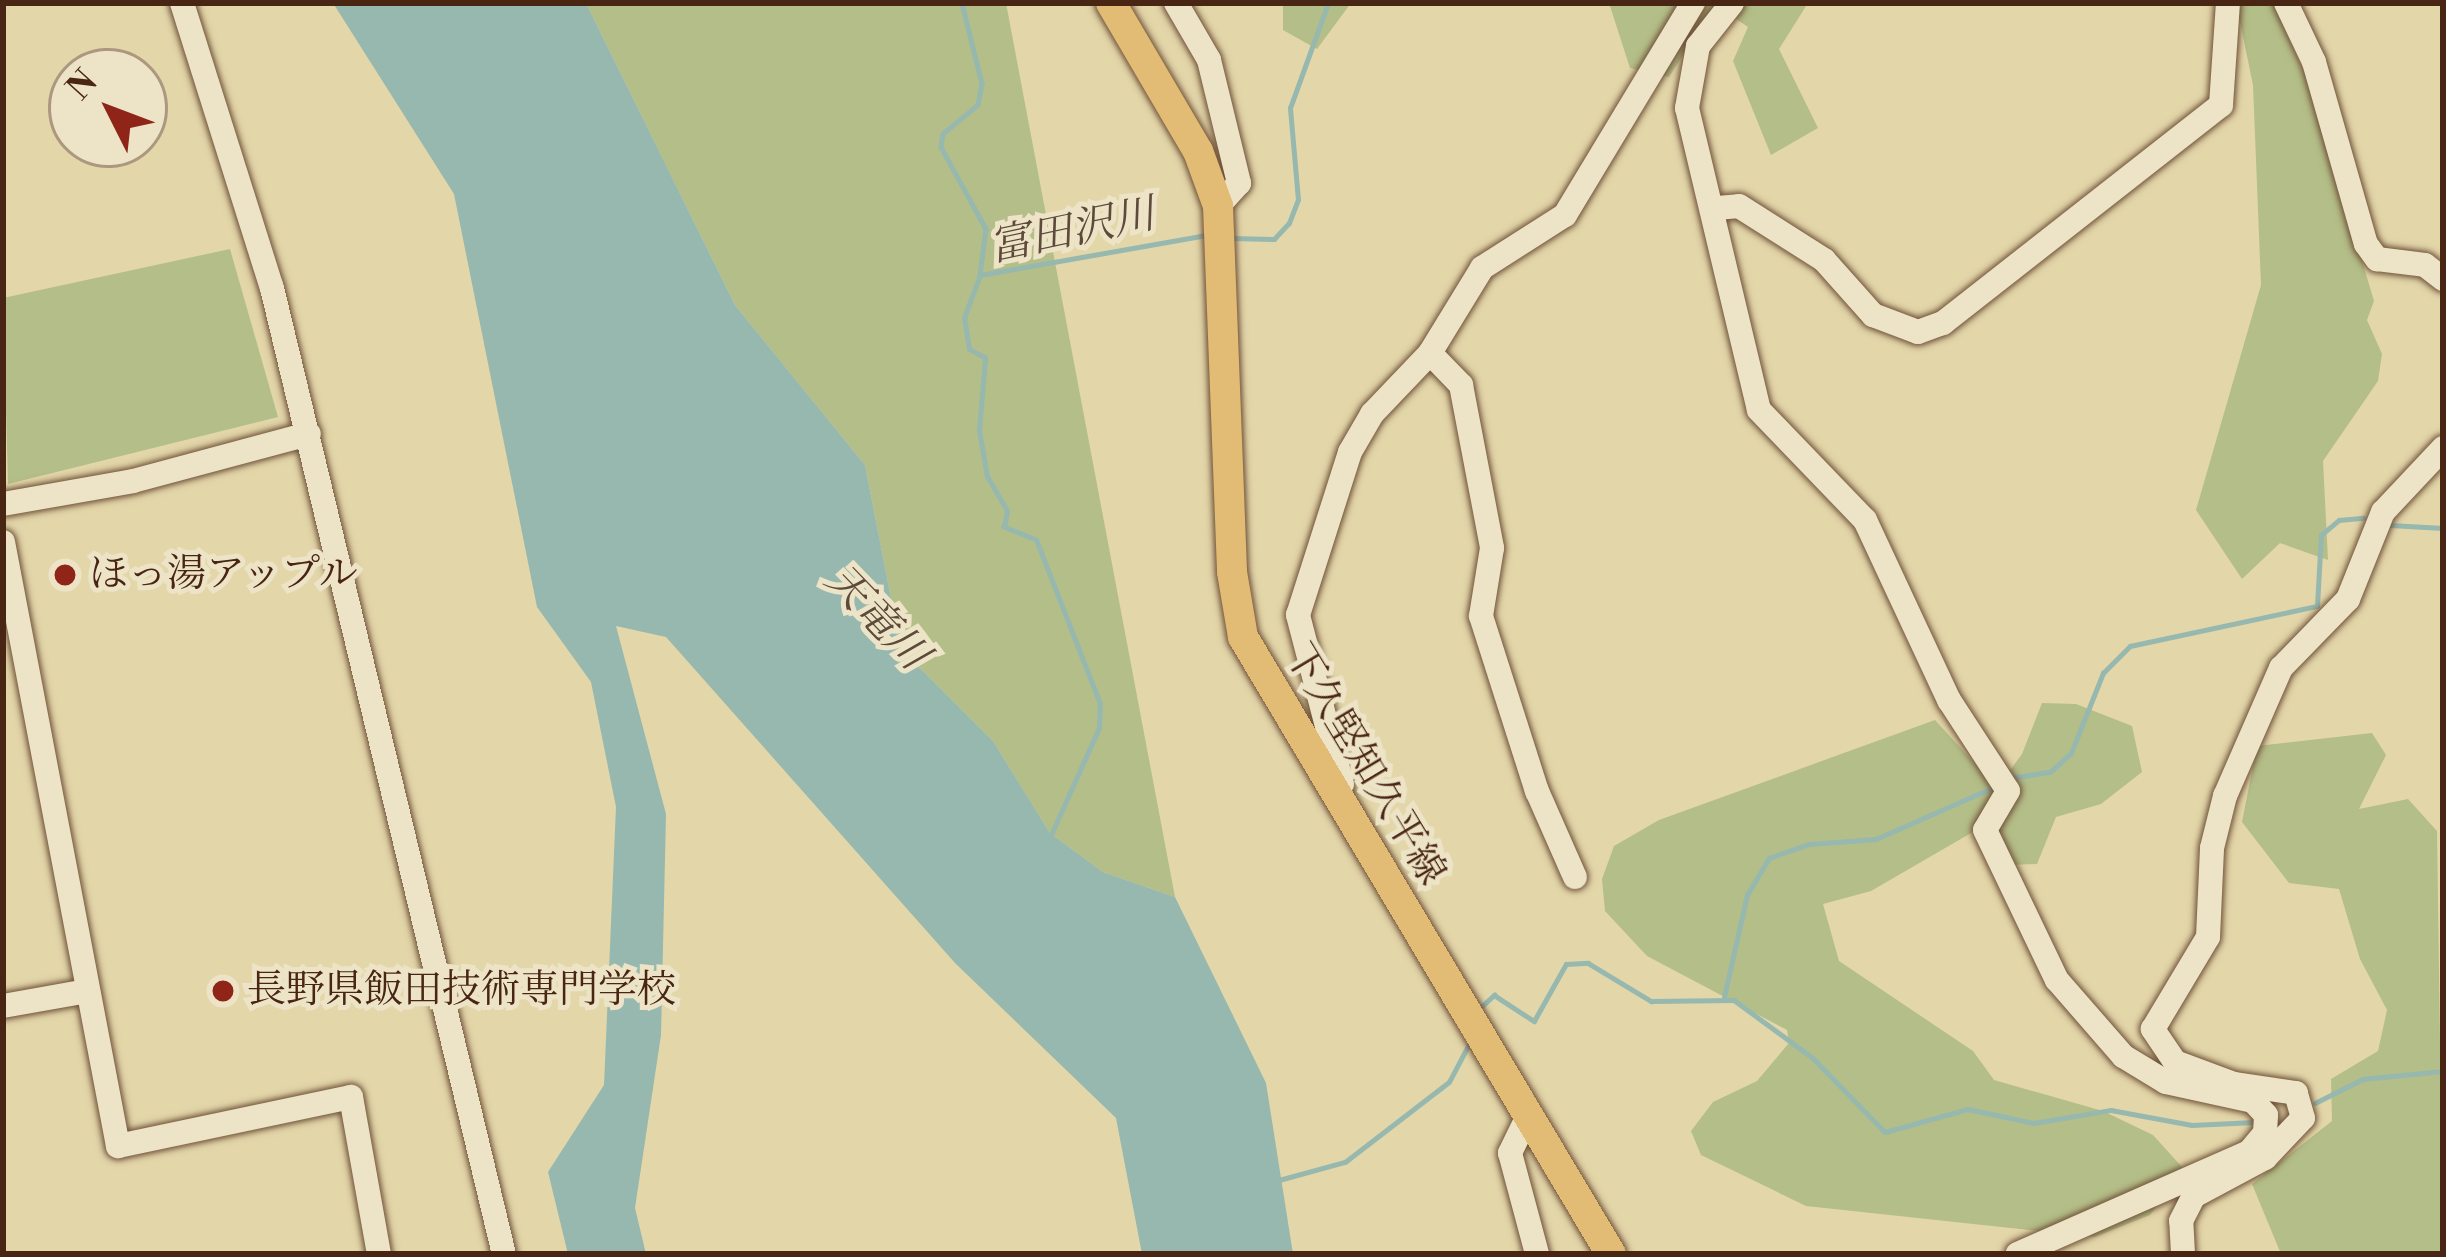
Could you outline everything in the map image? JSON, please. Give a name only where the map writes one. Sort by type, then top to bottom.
[{"type":"main road","name":"下久堅知久平線","points":[[1111,3],[1198,151],[1219,226],[1232,572],[1243,637],[1611,1254]]},
{"type":"street","points":[[182,3],[309,434],[504,1254]]},
{"type":"street","points":[[1176,3],[1209,60],[1239,183],[1219,226]]},
{"type":"street","points":[[1352,826],[1298,615],[1350,452],[1372,414],[1430,352],[1482,268],[1565,215],[1693,3]]},
{"type":"street","points":[[1732,3],[1698,46],[1689,79],[1690,127],[1717,208],[1759,410],[1865,520],[1949,700],[2002,784],[1985,830],[2057,980],[2123,1055],[2166,1082],[2253,1101],[2267,1120]]},
{"type":"street","points":[[1717,208],[1738,206],[1824,260],[1873,315],[1918,332],[1943,323],[2221,105],[2228,3]]},
{"type":"street","points":[[2286,3],[2314,62],[2366,244],[2377,259],[2425,265],[2443,279]]},
{"type":"street","points":[[1430,352],[1461,386],[1492,548],[1481,616],[1537,791],[1575,878]]},
{"type":"street","points":[[3,504],[134,481],[309,434]]},
{"type":"street","points":[[2303,1110],[2290,1090],[2234,1084],[2175,1062],[2153,1029],[2159,1007],[2188,977],[2208,937],[2212,848],[2258,714],[2282,668],[2348,598],[2383,512],[2443,448]]},
{"type":"street","points":[[3,542],[118,1146],[351,1097],[380,1254]]},
{"type":"street","points":[[3,1006],[87,991]]},
{"type":"street","points":[[2018,1254],[2249,1151],[2267,1120],[2303,1110]]},
{"type":"street","points":[[2183,1254],[2181,1221],[2194,1196],[2283,1145],[2303,1110]]},
{"type":"street","points":[[1527,1118],[1510,1153],[1537,1254]]},
{"type":"green space","points":[[586,3],[1006,3],[1175,897],[1103,872],[1050,833],[993,741],[901,649],[865,465],[735,305]]},
{"type":"green space","points":[[1283,3],[1351,3],[1317,49],[1283,30]]},
{"type":"green space","points":[[1609,3],[1808,3],[1779,49],[1818,128],[1771,155],[1733,61],[1748,27],[1715,5],[1669,77],[1630,68]]},
{"type":"green space","points":[[2236,3],[2273,3],[2309,83],[2374,301],[2367,320],[2382,354],[2378,381],[2323,461],[2328,560],[2280,543],[2242,579],[2196,510],[2261,285],[2253,85]]},
{"type":"green space","points":[[230,249],[278,417],[8,484],[3,298]]},
{"type":"green space","points":[[2042,703],[2076,704],[2132,726],[2142,772],[2101,804],[2056,817],[2037,864],[2011,865],[1978,829],[1871,891],[1823,904],[1839,961],[1973,1051],[1994,1080],[2103,1111],[2153,1135],[2182,1167],[2170,1190],[2150,1215],[2095,1237],[1806,1206],[1701,1155],[1691,1131],[1713,1102],[1757,1081],[1789,1043],[1787,1030],[1647,956],[1605,911],[1602,879],[1614,846],[1659,820],[1935,720],[1997,788],[2022,754]]},
{"type":"green space","points":[[2372,733],[2386,755],[2359,809],[2408,799],[2437,831],[2443,1254],[2281,1254],[2252,1184],[2332,1121],[2331,1079],[2378,1051],[2387,1010],[2360,959],[2339,889],[2289,883],[2242,822],[2257,746]]},
{"type":"water","name":"天竜川","points":[[333,3],[586,3],[735,305],[865,465],[901,649],[993,741],[1050,833],[1103,872],[1175,897],[1266,1083],[1293,1254],[1142,1254],[1116,1118],[955,963],[666,637],[616,626],[666,814],[661,1035],[635,1208],[646,1254],[568,1254],[548,1172],[604,1085],[616,807],[591,682],[537,607],[454,194]]},
{"type":"waterway","points":[[962,3],[982,84],[978,105],[943,134],[941,147],[986,229],[980,275]]},
{"type":"waterway","name":"富田沢川","points":[[1231,238],[1274,239],[1289,223],[1298,200],[1290,108],[1328,3]]},
{"type":"waterway","name":"富田沢川","points":[[1050,837],[1099,728],[1100,704],[1036,540],[1004,527],[1007,511],[987,477],[979,430],[985,358],[969,349],[964,318],[980,275],[1208,235]]},
{"type":"waterway","points":[[2011,778],[2050,772],[2071,753],[2103,673],[2130,646],[2317,606],[2321,535],[2339,520],[2363,518]]},
{"type":"waterway","points":[[2390,525],[2443,528]]},
{"type":"waterway","points":[[1724,997],[1747,895],[1769,858],[1809,844],[1876,839],[1996,786]]},
{"type":"waterway","points":[[1479,1009],[1494,995],[1534,1021],[1566,964],[1588,963],[1651,1001],[1734,1000],[1813,1058],[1885,1132],[1968,1109],[2034,1123],[2111,1110],[2192,1125],[2255,1122]]},
{"type":"waterway","points":[[1279,1180],[1345,1162],[1449,1082],[1468,1046]]},
{"type":"waterway","points":[[2315,1103],[2363,1079],[2443,1071]]},
{"type":"place","name":"ほっ湯アップル","points":[[65,575]]},
{"type":"place","name":"長野県飯田技術専門学校","points":[[223,991]]}]
